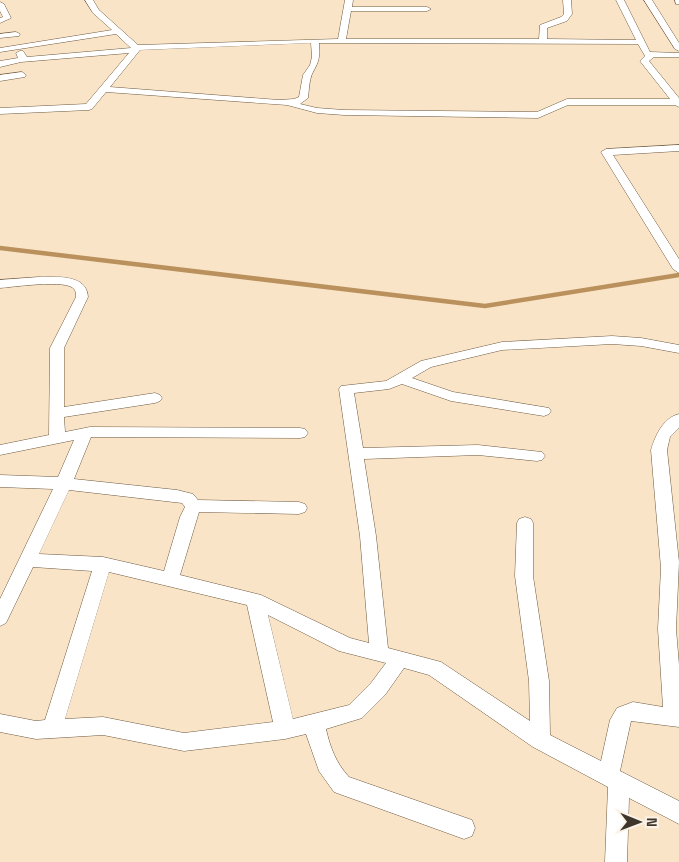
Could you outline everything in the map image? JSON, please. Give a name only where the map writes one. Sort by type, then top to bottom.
[{"type":"street","points":[[89,0],[96,11],[136,49]]},
{"type":"street","points":[[342,42],[349,0]]},
{"type":"street","points":[[396,0],[397,9]]},
{"type":"street","points":[[543,41],[543,28],[564,19],[568,14],[567,0]]},
{"type":"street","points":[[620,0],[647,54],[679,56]]},
{"type":"street","points":[[648,0],[679,48]]},
{"type":"street","points":[[0,21],[7,18],[1,7]]},
{"type":"street","points":[[348,9],[427,8]]},
{"type":"street","points":[[0,50],[118,31]]},
{"type":"street","points":[[0,36],[16,34]]},
{"type":"street","points":[[0,64],[21,60],[136,49],[315,41],[641,42]]},
{"type":"street","points":[[289,103],[300,100],[305,94],[307,76],[314,65],[316,57],[315,41]]},
{"type":"street","points":[[16,48],[22,57],[21,60]]},
{"type":"street","points":[[0,111],[89,107],[136,49]]},
{"type":"street","points":[[651,55],[644,61],[678,103]]},
{"type":"street","points":[[0,78],[22,75]]},
{"type":"street","points":[[105,89],[289,103],[311,111],[341,114],[364,112],[538,115],[567,102],[678,103]]},
{"type":"street","points":[[679,148],[606,152],[679,269]]},
{"type":"street","points":[[0,284],[67,281],[77,285],[82,291],[82,297],[57,348],[56,438]]},
{"type":"street","points":[[379,654],[368,536],[346,389],[387,386],[431,363],[502,346],[612,340],[641,342],[679,349]]},
{"type":"street","points":[[402,379],[451,396],[544,412]]},
{"type":"street","points":[[57,413],[155,398]]},
{"type":"street","points":[[616,862],[614,780],[620,720],[624,714],[633,711],[677,718],[671,690],[667,629],[675,568],[659,450],[663,435],[679,419]]},
{"type":"street","points":[[0,618],[64,483],[85,432]]},
{"type":"street","points":[[0,450],[85,432],[300,433]]},
{"type":"street","points":[[355,454],[478,450],[537,456]]},
{"type":"street","points":[[0,481],[64,483],[183,497],[187,498],[194,506],[299,508]]},
{"type":"street","points":[[170,580],[188,516],[194,506]]},
{"type":"street","points":[[525,523],[524,576],[539,681],[540,740]]},
{"type":"street","points":[[28,560],[103,564],[255,600],[346,645],[434,668],[540,740],[679,813]]},
{"type":"street","points":[[52,729],[103,564]]},
{"type":"street","points":[[255,600],[285,730]]},
{"type":"street","points":[[0,723],[36,730],[103,726],[184,742],[285,730],[355,712],[378,689],[400,659]]},
{"type":"street","points":[[314,723],[324,761],[331,774],[342,785],[464,828]]},
{"type":"waterway","points":[[0,248],[485,306],[679,275]]}]
